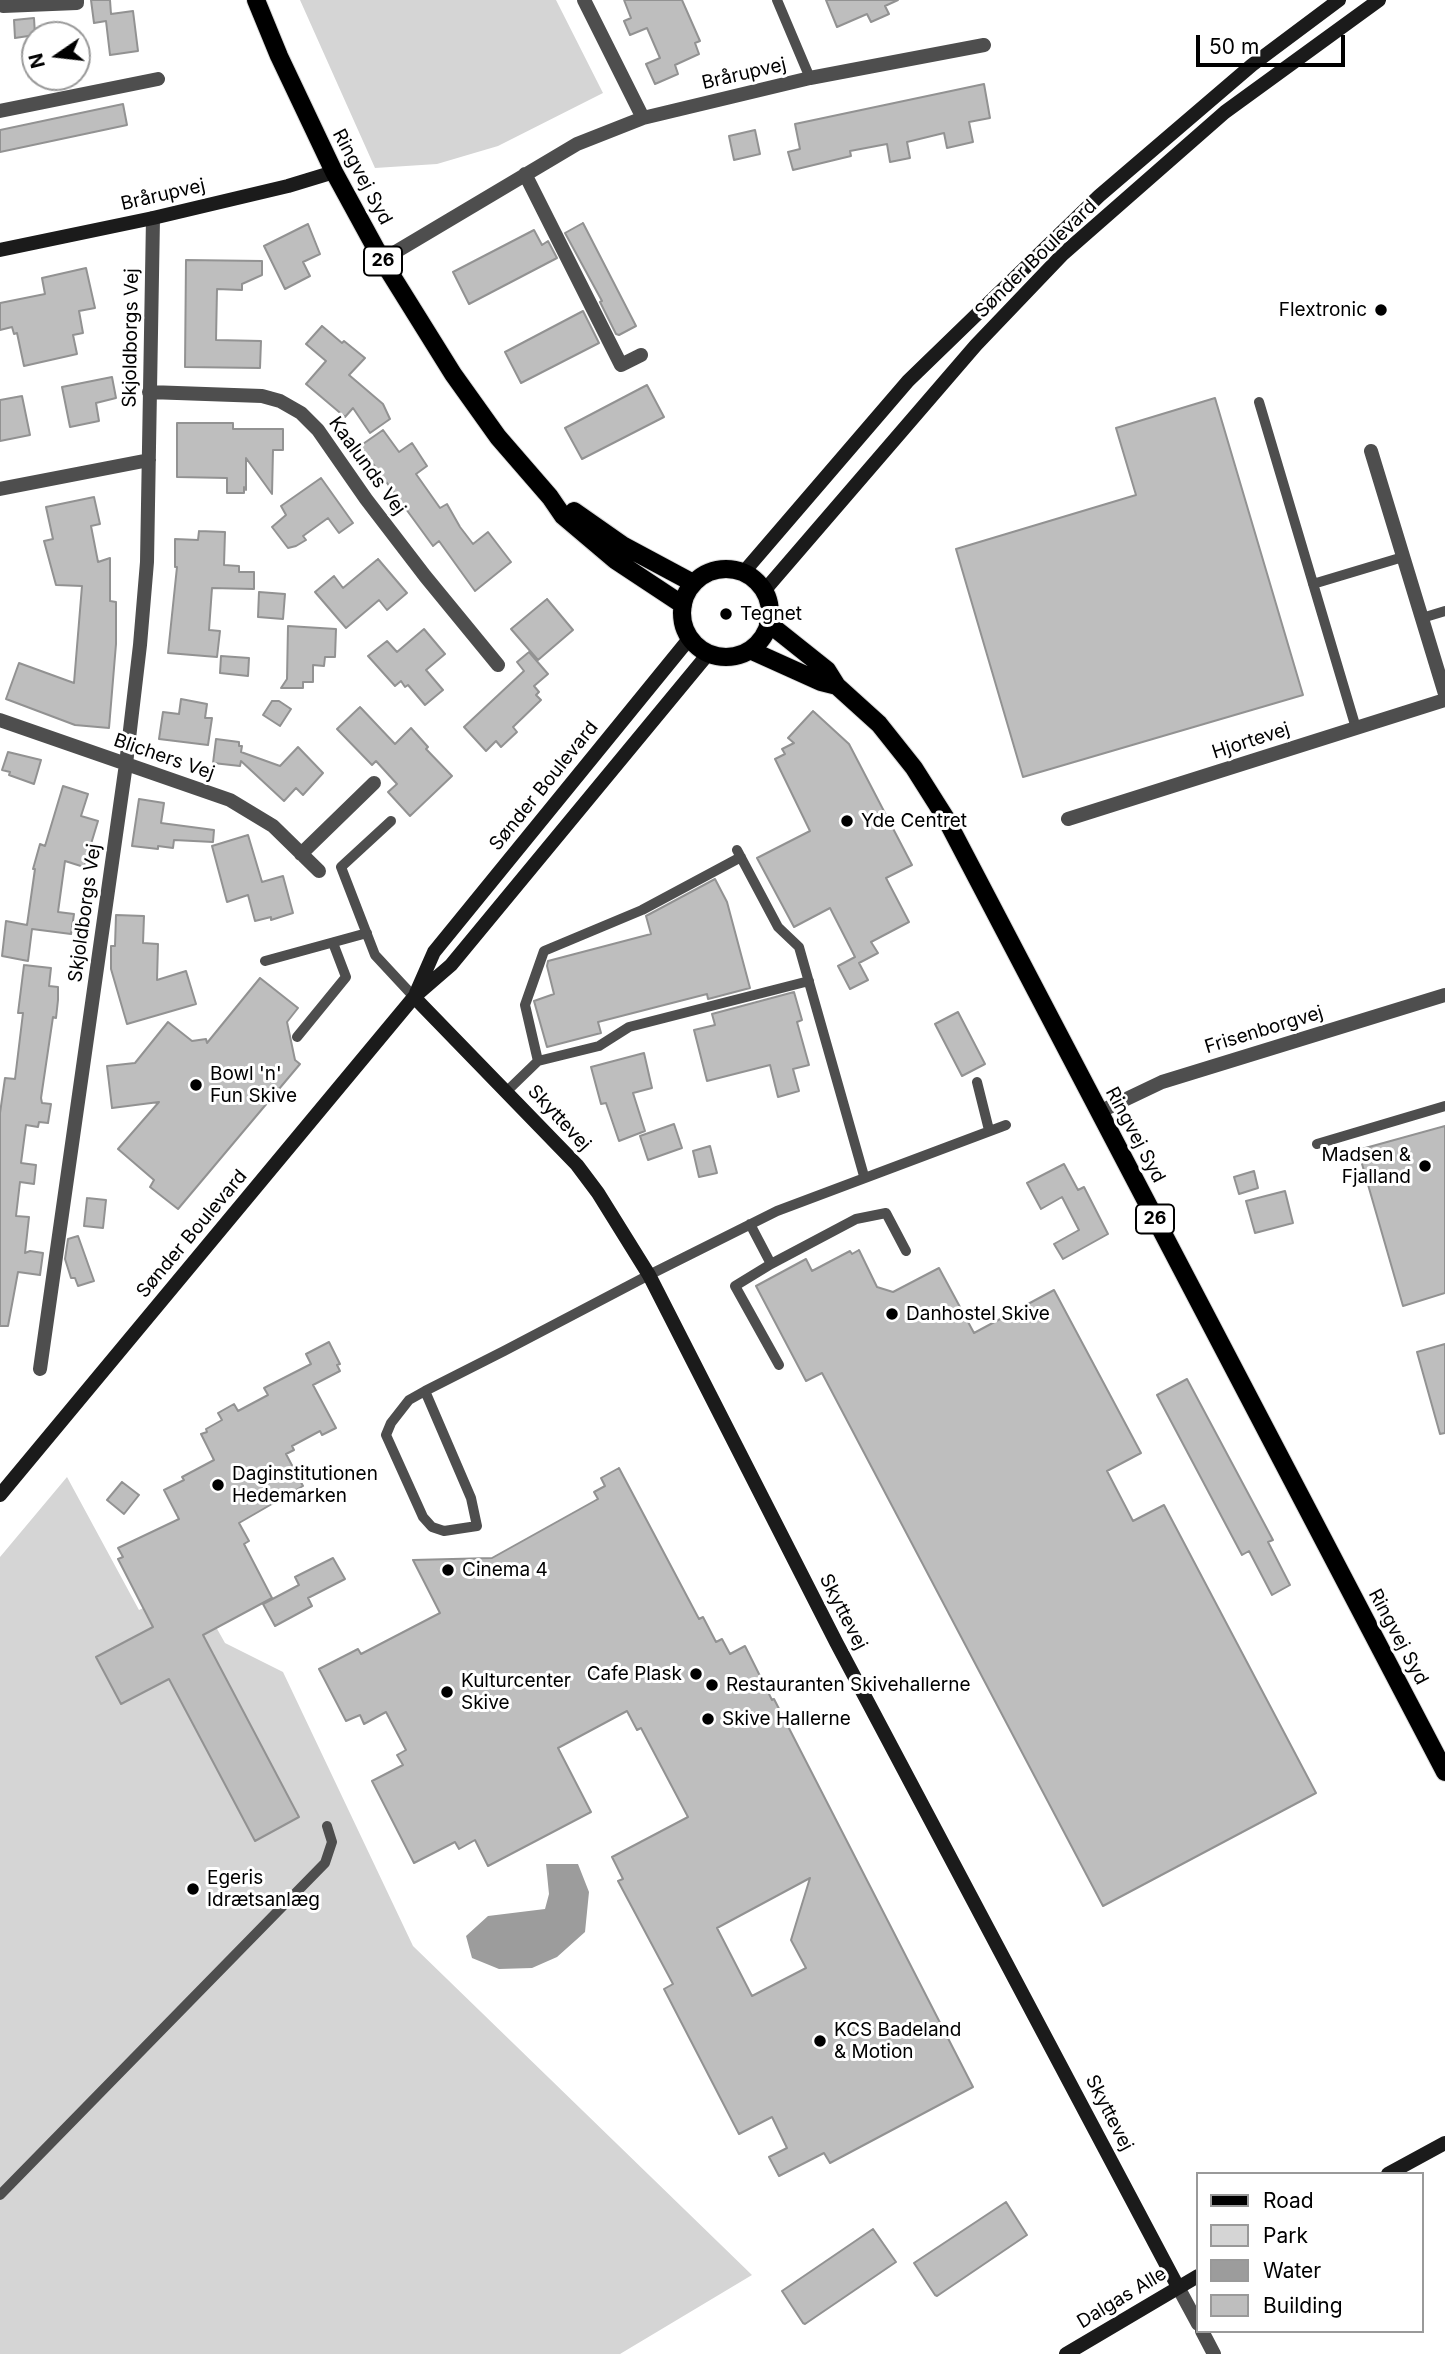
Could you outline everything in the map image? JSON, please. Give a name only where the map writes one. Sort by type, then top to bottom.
[{"type":"main road","name":"Ringvej Syd","points":[[256,0],[279,56],[334,172],[382,260],[453,374],[498,437],[563,516],[615,560],[682,605]]},
{"type":"main road","name":"Ringvej Syd","points":[[550,497],[624,546],[693,583]]},
{"type":"main road","points":[[726,569],[743,573],[764,591],[768,601],[768,623],[758,643],[750,650],[729,657],[708,654],[689,639],[684,628],[682,605],[693,583],[708,573],[726,569]]},
{"type":"main road","name":"Ringvej Syd","points":[[768,623],[827,670],[837,687],[879,724],[914,768],[945,817],[1445,1772]]},
{"type":"main road","name":"Ringvej Syd","points":[[750,650],[837,687]]},
{"type":"street","points":[[3,0],[3,6],[77,2],[76,0]]},
{"type":"street","points":[[584,0],[643,118]]},
{"type":"street","name":"Sønder Boulevard","points":[[743,573],[908,381],[1099,196],[1252,65],[1339,0]]},
{"type":"street","name":"Sønder Boulevard","points":[[764,591],[976,345],[1063,254],[1225,112],[1378,0]]},
{"type":"street","name":"Brårupvej","points":[[382,260],[577,145],[643,118],[810,78],[984,45]]},
{"type":"street","points":[[0,111],[158,79]]},
{"type":"street","name":"Brårupvej","points":[[0,250],[153,218],[288,186],[334,172]]},
{"type":"street","points":[[525,174],[621,365],[641,355]]},
{"type":"street","name":"Skjoldborgs Vej","points":[[40,1369],[126,764],[141,632],[149,460],[153,218]]},
{"type":"street","name":"Kaalunds Vej","points":[[149,392],[262,396],[280,401],[302,413],[318,430],[425,576],[498,665]]},
{"type":"street","points":[[1371,451],[1445,694]]},
{"type":"street","points":[[0,489],[149,460]]},
{"type":"street","name":"Sønder Boulevard","points":[[414,998],[434,952],[689,639]]},
{"type":"street","name":"Sønder Boulevard","points":[[0,1495],[414,998],[450,965],[708,654]]},
{"type":"street","name":"Hjortevej","points":[[1068,819],[1445,699]]},
{"type":"street","name":"Blichers Vej","points":[[0,720],[230,800],[273,827],[319,871]]},
{"type":"street","points":[[301,854],[374,783]]},
{"type":"street","name":"Frisenborgvej","points":[[1099,1112],[1163,1082],[1445,995]]},
{"type":"street","name":"Skyttevej","points":[[414,998],[578,1165],[649,1275],[836,1642],[1196,2320]]},
{"type":"street","points":[[1392,2172],[1445,2143]]},
{"type":"street","name":"Dalgas Alle","points":[[1066,2354],[1196,2277]]},
{"type":"street","points":[[1203,2333],[1214,2354]]},
{"type":"lane","points":[[777,0],[810,78]]},
{"type":"lane","points":[[1259,402],[1356,728]]},
{"type":"lane","points":[[1313,584],[1403,557]]},
{"type":"lane","points":[[1422,618],[1445,611]]},
{"type":"lane","points":[[391,821],[341,867],[375,955],[414,998]]},
{"type":"lane","points":[[538,1061],[525,1005],[544,951],[642,910],[739,854],[778,927],[799,947],[864,1176]]},
{"type":"lane","points":[[265,961],[367,933]]},
{"type":"lane","points":[[297,1037],[346,977],[333,943]]},
{"type":"lane","points":[[507,1091],[538,1061],[599,1046],[629,1027],[809,981]]},
{"type":"lane","points":[[977,1083],[989,1130]]},
{"type":"lane","points":[[1317,1144],[1445,1106]]},
{"type":"lane","points":[[425,1391],[471,1498],[477,1526],[444,1531],[432,1527],[423,1517],[386,1435],[391,1423],[409,1400],[425,1391],[649,1275],[777,1211],[864,1176],[1006,1125]]},
{"type":"lane","points":[[779,1365],[735,1286],[856,1219],[886,1213],[906,1251]]},
{"type":"lane","points":[[750,1224],[771,1264]]},
{"type":"lane","points":[[0,2195],[325,1863],[332,1842],[327,1826]]},
{"type":"green space","points":[[300,0],[556,0],[603,93],[498,146],[437,164],[375,168]]},
{"type":"green space","name":"Egeris Idrætsanlæg","points":[[67,1477],[139,1610],[167,1597],[202,1602],[225,1643],[283,1672],[413,1946],[752,2275],[620,2354],[0,2354],[0,1557]]},
{"type":"water","points":[[546,1864],[578,1864],[589,1892],[585,1932],[557,1957],[532,1968],[499,1969],[472,1958],[466,1936],[488,1916],[545,1909],[549,1894]]},
{"type":"building","points":[[91,0],[110,0],[111,14],[133,11],[138,51],[110,55],[106,21],[94,23]]},
{"type":"building","points":[[624,0],[682,0],[700,41],[695,43],[699,54],[675,65],[678,74],[655,84],[646,64],[660,58],[647,28],[630,35],[624,21],[631,18]]},
{"type":"building","points":[[826,0],[898,0],[885,6],[889,14],[871,22],[867,14],[837,27]]},
{"type":"building","points":[[34,18],[34,21],[21,21],[21,37],[15,38],[14,20]]},
{"type":"building","points":[[984,84],[990,118],[969,122],[973,142],[947,148],[944,133],[907,142],[910,158],[890,162],[887,144],[850,151],[851,156],[793,170],[788,152],[800,149],[795,124]]},
{"type":"building","points":[[123,104],[127,125],[0,152],[0,130]]},
{"type":"building","points":[[755,130],[760,154],[734,160],[729,136]]},
{"type":"building","points":[[583,223],[636,326],[619,335],[616,334],[600,302],[602,301],[565,233]]},
{"type":"building","points":[[308,224],[320,254],[303,262],[310,276],[285,289],[264,246]]},
{"type":"building","points":[[534,230],[542,245],[548,241],[557,258],[469,304],[453,272]]},
{"type":"building","points":[[186,260],[262,261],[262,275],[242,284],[242,290],[217,289],[216,340],[261,341],[260,368],[185,367]]},
{"type":"building","points":[[86,268],[95,308],[79,311],[83,333],[73,335],[77,354],[24,366],[17,333],[14,334],[12,327],[0,330],[0,303],[45,294],[42,278]]},
{"type":"building","points":[[583,311],[599,343],[521,383],[505,352]]},
{"type":"building","points":[[322,326],[365,358],[349,375],[383,404],[390,419],[370,433],[353,408],[345,417],[306,384],[326,361],[306,344]]},
{"type":"building","points":[[112,377],[116,398],[96,403],[99,421],[70,427],[62,387]]},
{"type":"building","points":[[647,385],[664,417],[582,459],[565,428]]},
{"type":"building","points":[[22,396],[30,435],[0,441],[0,400]]},
{"type":"building","points":[[1215,398],[1303,695],[1023,777],[956,549],[1136,495],[1116,428]]},
{"type":"building","points":[[177,423],[233,423],[233,429],[283,429],[283,450],[273,450],[272,494],[246,458],[244,493],[227,493],[227,478],[177,477]]},
{"type":"building","points":[[383,430],[399,452],[412,443],[427,466],[416,474],[440,508],[447,504],[473,544],[488,532],[511,562],[475,591],[439,541],[433,546],[360,446]]},
{"type":"building","points":[[321,478],[353,523],[339,533],[328,518],[303,536],[306,540],[288,548],[272,527],[286,515],[281,506]]},
{"type":"building","points":[[94,497],[100,524],[91,526],[98,562],[110,558],[110,601],[116,602],[116,644],[109,728],[75,725],[6,699],[19,663],[74,683],[82,586],[56,585],[44,541],[53,539],[46,507]]},
{"type":"building","points":[[199,531],[225,532],[224,565],[239,566],[239,572],[254,572],[254,589],[212,588],[209,630],[220,631],[217,657],[168,653],[177,567],[175,539],[198,540]]},
{"type":"building","points":[[378,559],[407,593],[387,610],[379,600],[346,628],[315,592],[334,576],[343,588]]},
{"type":"building","points":[[259,592],[285,594],[283,619],[258,617]]},
{"type":"building","points":[[547,599],[573,630],[538,660],[511,629]]},
{"type":"building","points":[[288,626],[336,629],[335,657],[325,657],[324,666],[313,665],[313,682],[303,682],[303,688],[281,688],[287,679]]},
{"type":"building","points":[[424,629],[445,654],[426,670],[443,690],[425,705],[408,685],[405,687],[401,681],[395,686],[368,656],[387,641],[397,652]]},
{"type":"building","points":[[529,652],[548,674],[534,686],[539,692],[536,695],[541,700],[513,727],[517,732],[501,747],[496,741],[486,751],[464,727],[524,671],[517,662]]},
{"type":"building","points":[[221,656],[249,658],[248,676],[220,673]]},
{"type":"building","points":[[181,699],[207,704],[205,718],[212,718],[208,745],[159,739],[163,712],[179,714]]},
{"type":"building","points":[[272,701],[279,701],[291,709],[280,726],[263,715]]},
{"type":"building","points":[[360,707],[395,744],[411,728],[428,747],[426,749],[452,776],[410,816],[388,792],[397,784],[376,761],[372,765],[337,729]]},
{"type":"building","name":"Yde Centret","points":[[813,711],[849,744],[912,865],[886,878],[909,922],[871,942],[878,953],[859,963],[868,980],[850,989],[838,966],[855,957],[830,908],[794,927],[757,858],[810,831],[775,759],[785,754],[782,749],[794,743],[788,738]]},
{"type":"building","points":[[216,739],[239,742],[239,746],[242,746],[241,752],[280,766],[298,747],[323,773],[303,795],[296,788],[284,801],[241,761],[240,766],[213,763]]},
{"type":"building","points":[[8,752],[41,760],[34,784],[2,770]]},
{"type":"building","points":[[63,786],[88,794],[81,816],[98,821],[84,867],[65,861],[58,912],[74,914],[71,934],[32,929],[28,961],[2,956],[6,921],[27,925],[33,869],[40,844],[45,846]]},
{"type":"building","points":[[139,799],[164,803],[161,823],[214,830],[213,842],[174,840],[173,848],[158,846],[158,849],[132,846]]},
{"type":"building","points":[[248,835],[262,882],[283,876],[293,913],[271,920],[271,917],[255,921],[248,895],[227,902],[212,846]]},
{"type":"building","points":[[715,879],[727,902],[750,988],[708,999],[707,994],[598,1022],[601,1033],[547,1047],[534,1001],[554,994],[548,961],[651,934],[646,916]]},
{"type":"building","points":[[116,915],[144,916],[143,943],[158,944],[157,980],[186,971],[196,1004],[127,1024],[111,969],[111,946],[115,946]]},
{"type":"building","points":[[24,965],[51,968],[49,986],[58,987],[56,1018],[53,1017],[41,1098],[42,1103],[51,1104],[48,1123],[39,1122],[38,1127],[26,1125],[21,1163],[36,1165],[34,1184],[20,1182],[16,1216],[29,1217],[25,1253],[43,1253],[40,1275],[18,1272],[8,1326],[0,1326],[0,1113],[5,1078],[15,1079],[23,1013],[18,1013]]},
{"type":"building","name":"Bowl 'n' Fun Skive","points":[[260,978],[298,1008],[287,1022],[295,1060],[300,1064],[178,1209],[150,1187],[154,1180],[118,1149],[159,1102],[112,1108],[107,1066],[135,1063],[168,1022],[192,1041],[206,1039],[207,1043]]},
{"type":"building","points":[[794,992],[802,1020],[797,1022],[809,1065],[793,1069],[799,1091],[778,1097],[770,1065],[707,1081],[694,1030],[715,1025],[712,1014]]},
{"type":"building","points":[[958,1012],[985,1064],[962,1076],[935,1024]]},
{"type":"building","points":[[644,1053],[652,1088],[633,1093],[645,1131],[619,1141],[606,1103],[601,1104],[591,1067]]},
{"type":"building","points":[[674,1124],[682,1148],[648,1160],[640,1136]]},
{"type":"building","points":[[1445,1126],[1445,1293],[1403,1306],[1358,1150]]},
{"type":"building","points":[[710,1146],[717,1173],[699,1177],[693,1151]]},
{"type":"building","points":[[1064,1164],[1078,1190],[1084,1187],[1108,1234],[1063,1259],[1054,1244],[1079,1230],[1062,1197],[1041,1209],[1027,1183]]},
{"type":"building","points":[[1254,1171],[1258,1188],[1239,1194],[1234,1177]]},
{"type":"building","points":[[1285,1191],[1293,1223],[1255,1233],[1246,1201]]},
{"type":"building","points":[[87,1198],[106,1200],[103,1228],[84,1226]]},
{"type":"building","points":[[78,1236],[94,1281],[78,1286],[75,1278],[71,1278],[65,1259],[68,1239]]},
{"type":"building","points":[[859,1250],[877,1287],[893,1292],[939,1268],[974,1333],[1054,1290],[1141,1453],[1107,1471],[1133,1521],[1164,1505],[1316,1793],[1103,1906],[822,1373],[806,1381],[756,1286],[806,1259],[812,1271],[850,1251],[852,1254]]},
{"type":"building","points":[[329,1342],[340,1364],[337,1365],[340,1371],[313,1385],[336,1428],[322,1435],[320,1431],[292,1446],[294,1450],[286,1454],[303,1486],[239,1523],[249,1541],[244,1544],[272,1598],[203,1635],[299,1817],[255,1841],[169,1679],[121,1704],[96,1657],[153,1627],[118,1559],[123,1557],[118,1548],[179,1519],[164,1490],[214,1460],[201,1434],[222,1420],[218,1413],[234,1404],[238,1411],[268,1395],[264,1388],[311,1364],[306,1354]]},
{"type":"building","points":[[1445,1344],[1445,1433],[1440,1434],[1417,1352]]},
{"type":"building","points":[[1187,1379],[1273,1540],[1268,1542],[1290,1585],[1272,1595],[1249,1551],[1242,1555],[1157,1395]]},
{"type":"building","points":[[619,1468],[699,1619],[703,1617],[716,1642],[722,1639],[730,1654],[745,1646],[973,2087],[830,2163],[824,2153],[779,2176],[769,2157],[787,2148],[772,2117],[739,2134],[664,1989],[673,1984],[618,1881],[623,1879],[612,1857],[688,1817],[641,1728],[637,1730],[627,1711],[558,1748],[591,1812],[488,1866],[475,1840],[459,1849],[455,1842],[414,1863],[372,1781],[403,1765],[397,1755],[406,1750],[386,1712],[364,1724],[360,1715],[346,1721],[319,1669],[358,1649],[361,1654],[440,1613],[413,1560],[492,1558],[598,1499],[594,1492],[605,1486],[601,1478]],"holes":[[[810,1878],[791,1940],[806,1968],[752,1996],[717,1928]]]},
{"type":"building","points":[[122,1482],[139,1495],[124,1514],[107,1500]]},
{"type":"building","points":[[333,1558],[345,1579],[308,1598],[312,1606],[275,1626],[263,1604],[299,1585],[295,1577]]},
{"type":"building","points":[[1006,2202],[1027,2235],[935,2295],[914,2263]]},
{"type":"building","points":[[873,2229],[896,2262],[803,2323],[782,2291]]},
{"type":"place","name":"Flextronic","points":[[1381,310]]},
{"type":"place","name":"Tegnet","points":[[726,614]]},
{"type":"place","name":"Yde Centret","points":[[847,821]]},
{"type":"place","name":"Bowl 'n' Fun Skive","points":[[196,1085]]},
{"type":"place","name":"Madsen & Fjalland","points":[[1425,1166]]},
{"type":"place","name":"Danhostel Skive","points":[[892,1314]]},
{"type":"place","name":"Daginstitutionen Hedemarken","points":[[218,1485]]},
{"type":"place","name":"Cinema 4","points":[[448,1570]]},
{"type":"place","name":"Cafe Plask","points":[[696,1674]]},
{"type":"place","name":"Restauranten Skivehallerne","points":[[712,1685]]},
{"type":"place","name":"Kulturcenter Skive","points":[[447,1692]]},
{"type":"place","name":"Skive Hallerne","points":[[708,1719]]},
{"type":"place","name":"Egeris Idrætsanlæg","points":[[193,1889]]},
{"type":"place","name":"KCS Badeland & Motion","points":[[820,2041]]}]
